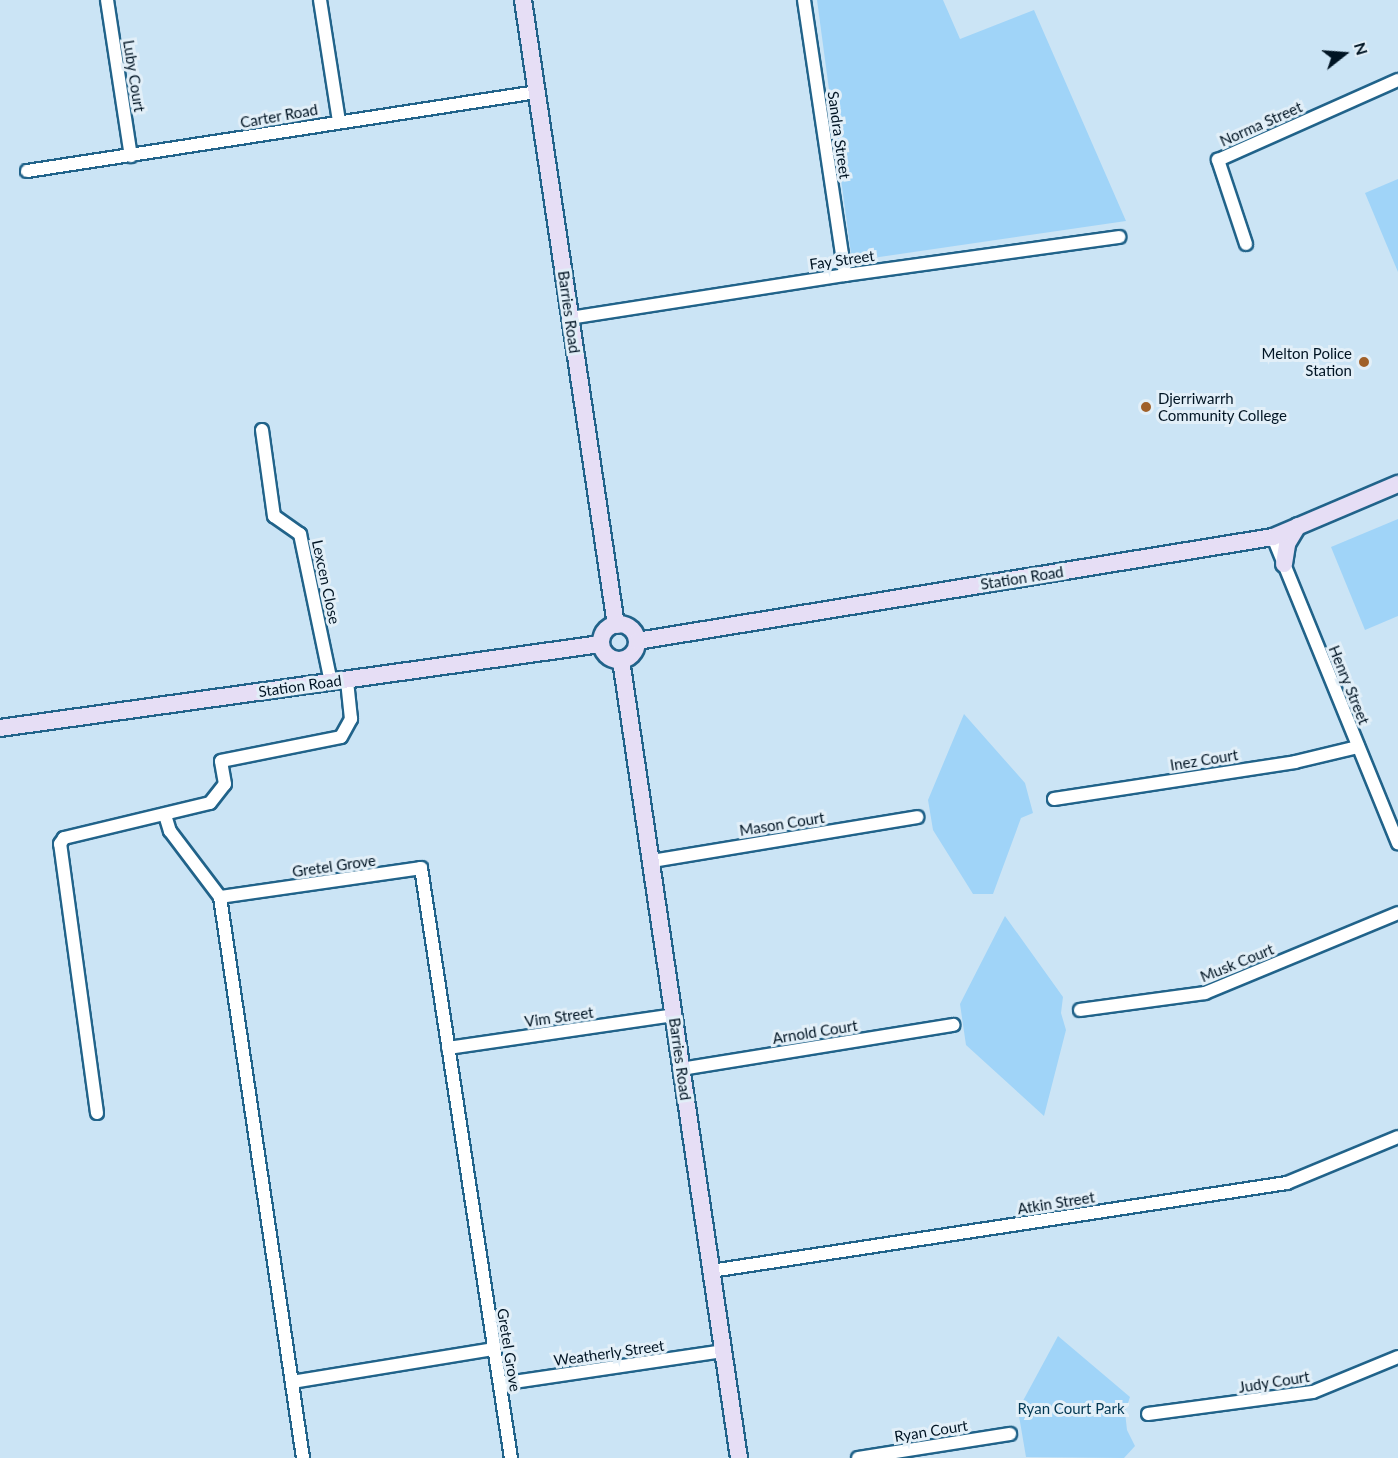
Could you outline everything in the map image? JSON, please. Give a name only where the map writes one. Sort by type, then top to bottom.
[{"type":"street","name":"Luby Court","points":[[107,0],[131,156]]},
{"type":"street","points":[[320,0],[339,121]]},
{"type":"street","name":"Barries Road","points":[[523,0],[616,625]]},
{"type":"street","name":"Sandra Street","points":[[804,0],[845,275]]},
{"type":"street","name":"Norma Street","points":[[1246,244],[1218,160],[1398,80]]},
{"type":"street","name":"Carter Road","points":[[27,171],[537,92]]},
{"type":"street","name":"Fay Street","points":[[570,318],[845,275],[1119,237]]},
{"type":"street","name":"Lexcen Close","points":[[165,815],[210,803],[225,784],[221,761],[341,737],[351,719],[300,534],[274,516],[262,430]]},
{"type":"street","name":"Station Road","points":[[637,641],[1273,537],[1398,484]]},
{"type":"street","points":[[1284,564],[1287,544],[1299,525]]},
{"type":"street","name":"Henry Street","points":[[1273,537],[1398,844]]},
{"type":"street","points":[[616,625],[628,627],[637,641],[634,652],[621,660],[608,657],[601,644],[605,631],[616,625]]},
{"type":"street","name":"Station Road","points":[[3,728],[601,644]]},
{"type":"street","name":"Barries Road","points":[[621,660],[739,1458]]},
{"type":"street","name":"Inez Court","points":[[1054,799],[1295,762],[1358,747]]},
{"type":"street","points":[[97,1113],[60,844],[64,838],[165,815],[170,831],[220,897],[303,1458]]},
{"type":"street","name":"Mason Court","points":[[651,861],[917,817]]},
{"type":"street","name":"Gretel Grove","points":[[220,897],[422,868],[511,1458]]},
{"type":"street","name":"Musk Court","points":[[1080,1010],[1205,993],[1398,913]]},
{"type":"street","name":"Vim Street","points":[[448,1048],[674,1015]]},
{"type":"street","name":"Arnold Court","points":[[681,1069],[952,1025]]},
{"type":"street","name":"Atkin Street","points":[[711,1271],[1287,1183],[1398,1137]]},
{"type":"street","points":[[292,1382],[494,1349]]},
{"type":"street","name":"Weatherly Street","points":[[500,1384],[723,1351]]},
{"type":"street","name":"Judy Court","points":[[1148,1414],[1313,1392],[1398,1357]]},
{"type":"street","name":"Ryan Court","points":[[858,1458],[1010,1434]]},
{"type":"green space","points":[[817,0],[943,0],[960,39],[1034,10],[1126,221],[852,261]]},
{"type":"green space","points":[[1398,179],[1398,272],[1365,193]]},
{"type":"green space","points":[[1398,519],[1398,616],[1365,630],[1331,547]]},
{"type":"green space","points":[[964,714],[1025,783],[1033,813],[1021,818],[993,894],[973,894],[933,830],[928,800]]},
{"type":"green space","points":[[1005,916],[1063,997],[1061,1013],[1066,1030],[1044,1116],[966,1045],[960,1004]]},
{"type":"green space","name":"Ryan Court Park","points":[[1058,1336],[1130,1397],[1125,1412],[1127,1430],[1135,1446],[1124,1458],[1026,1457],[1018,1410]]},
{"type":"place","name":"Melton Police Station","points":[[1364,362]]},
{"type":"place","name":"Djerriwarrh Community College","points":[[1146,407]]}]
